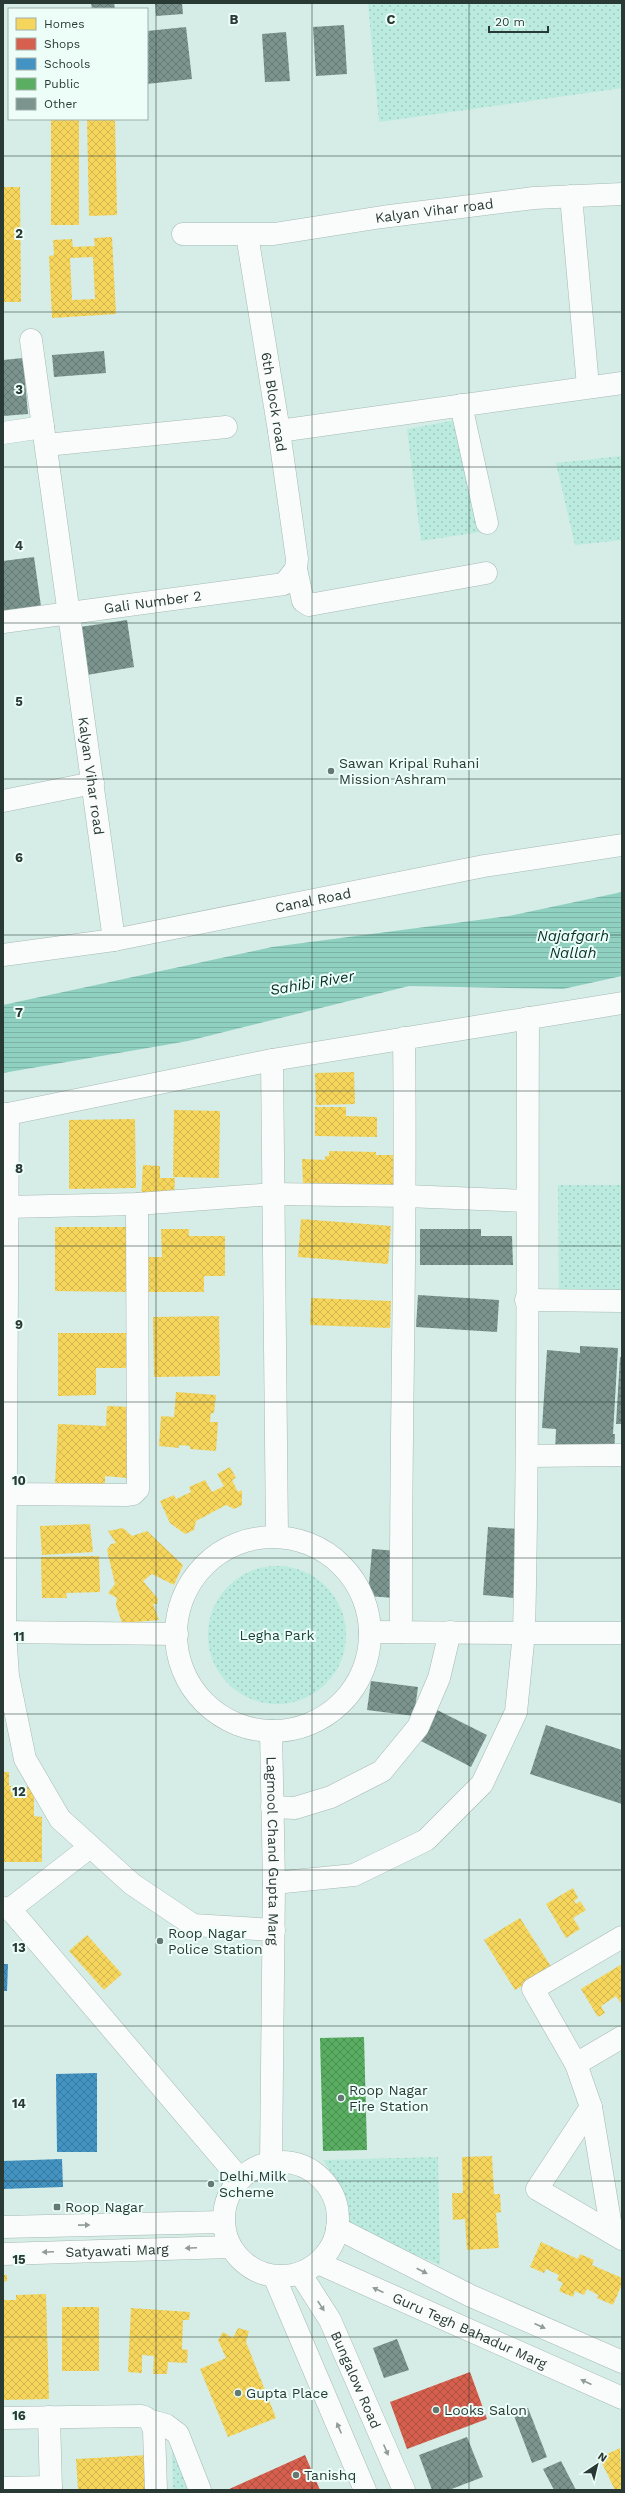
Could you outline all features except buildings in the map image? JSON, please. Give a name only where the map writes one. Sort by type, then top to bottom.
[{"type":"street","name":"Kalyan Vihar road","points":[[183,234],[274,234],[382,217],[534,198],[622,194]]},
{"type":"street","points":[[572,196],[588,386]]},
{"type":"street","name":"6th Block road","points":[[246,235],[279,431],[297,559],[296,569],[303,601],[309,605],[486,573]]},
{"type":"street","points":[[31,340],[70,612]]},
{"type":"street","points":[[279,431],[588,386],[622,383]]},
{"type":"street","points":[[461,404],[487,523]]},
{"type":"street","points":[[3,433],[45,436],[226,427]]},
{"type":"street","name":"Gali Number 2","points":[[3,622],[284,584],[296,569]]},
{"type":"street","name":"Kalyan Vihar road","points":[[70,612],[114,940]]},
{"type":"street","points":[[3,801],[93,783]]},
{"type":"street","name":"Canal Road","points":[[3,955],[114,940],[484,866],[622,844]]},
{"type":"street","points":[[274,1930],[193,1925],[132,1884],[60,1819],[25,1759],[8,1676],[4,1632],[7,1207],[5,1114],[272,1060],[622,1003]]},
{"type":"street","points":[[274,1883],[354,1874],[426,1840],[482,1784],[516,1712],[524,1633],[529,1456],[526,1300],[528,1018]]},
{"type":"street","points":[[401,1632],[400,1495],[406,1196],[404,1038]]},
{"type":"street","points":[[272,1060],[277,1536]]},
{"type":"street","points":[[7,1207],[137,1204],[274,1194],[406,1196],[527,1201]]},
{"type":"street","points":[[6,1494],[126,1495],[133,1494],[138,1489],[137,1204]]},
{"type":"street","points":[[526,1300],[622,1301]]},
{"type":"street","points":[[529,1456],[622,1456]]},
{"type":"street","points":[[277,1536],[310,1544],[339,1562],[359,1589],[370,1621],[370,1632],[368,1658],[354,1689],[330,1713],[299,1728],[271,1731],[238,1724],[209,1706],[187,1680],[178,1654],[176,1620],[187,1588],[207,1561],[236,1543],[277,1536]]},
{"type":"street","points":[[4,1632],[177,1634]]},
{"type":"street","points":[[370,1632],[622,1633]]},
{"type":"street","points":[[272,1807],[295,1808],[331,1797],[382,1771],[418,1726],[439,1678],[450,1632]]},
{"type":"street","name":"Lagmool Chand Gupta Marg","points":[[271,1731],[274,1883],[271,2163]]},
{"type":"street","points":[[90,1846],[7,1908],[240,2179]]},
{"type":"street","points":[[617,2236],[591,2107],[576,2064],[533,1989],[622,1937]]},
{"type":"street","points":[[576,2064],[622,2037]]},
{"type":"street","points":[[591,2107],[537,2189],[617,2236]]},
{"type":"street","points":[[271,2163],[289,2163],[306,2168],[321,2179],[332,2193],[337,2210],[337,2228],[331,2248],[309,2268],[274,2276],[248,2267],[230,2247],[223,2222],[225,2206],[230,2191],[240,2179],[254,2168],[271,2163]]},
{"type":"street","name":"Satyawati Marg","points":[[3,2227],[223,2222]]},
{"type":"street","points":[[337,2228],[471,2296],[622,2362]]},
{"type":"street","name":"Satyawati Marg","points":[[3,2254],[230,2247]]},
{"type":"street","name":"Guru Tegh Bahadur Marg","points":[[309,2268],[622,2398]]},
{"type":"street","name":"Bungalow Road","points":[[309,2268],[404,2490]]},
{"type":"street","points":[[274,2276],[366,2490]]},
{"type":"street","points":[[3,2418],[141,2416],[151,2421],[166,2425],[178,2434],[200,2490]]},
{"type":"street","points":[[3,2488],[51,2489],[49,2417]]},
{"type":"street","points":[[151,2421],[154,2430],[156,2490]]},
{"type":"green space","points":[[368,3],[622,3],[622,88],[379,122]]},
{"type":"green space","points":[[472,417],[486,531],[421,541],[407,429]]},
{"type":"green space","points":[[622,456],[622,540],[575,545],[556,463]]},
{"type":"green space","points":[[558,1185],[622,1185],[622,1296],[559,1296]]},
{"type":"green space","name":"Legha Park","points":[[270,1566],[284,1566],[310,1574],[326,1586],[338,1602],[341,1609],[345,1622],[345,1648],[341,1661],[338,1668],[326,1684],[310,1696],[303,1699],[284,1704],[270,1704],[244,1696],[228,1684],[216,1668],[213,1661],[208,1642],[208,1628],[216,1602],[228,1586],[244,1574],[251,1571]]},
{"type":"green space","points":[[438,2157],[440,2265],[350,2227],[347,2208],[341,2192],[323,2160]]},
{"type":"green space","points":[[172,2448],[192,2490],[173,2490]]},
{"type":"water","name":"Najafgarh Nallah","points":[[622,892],[622,976],[563,989],[409,986],[188,1041],[3,1073],[3,1005],[272,947],[509,916]]},
{"type":"place","name":"Sawan Kripal Ruhani Mission Ashram","points":[[331,771]]},
{"type":"place","name":"Roop Nagar Police Station","points":[[160,1941]]},
{"type":"place","name":"Roop Nagar Fire Station","points":[[341,2098]]},
{"type":"place","name":"Delhi Milk Scheme","points":[[211,2184]]},
{"type":"place","name":"Roop Nagar","points":[[57,2207]]},
{"type":"place","name":"Gupta Place","points":[[238,2393]]},
{"type":"place","name":"Looks Salon","points":[[436,2410]]},
{"type":"place","name":"Tanishq","points":[[296,2475]]},
{"type":"water label","name":"Sahibi River","points":[[312,983]]}]
